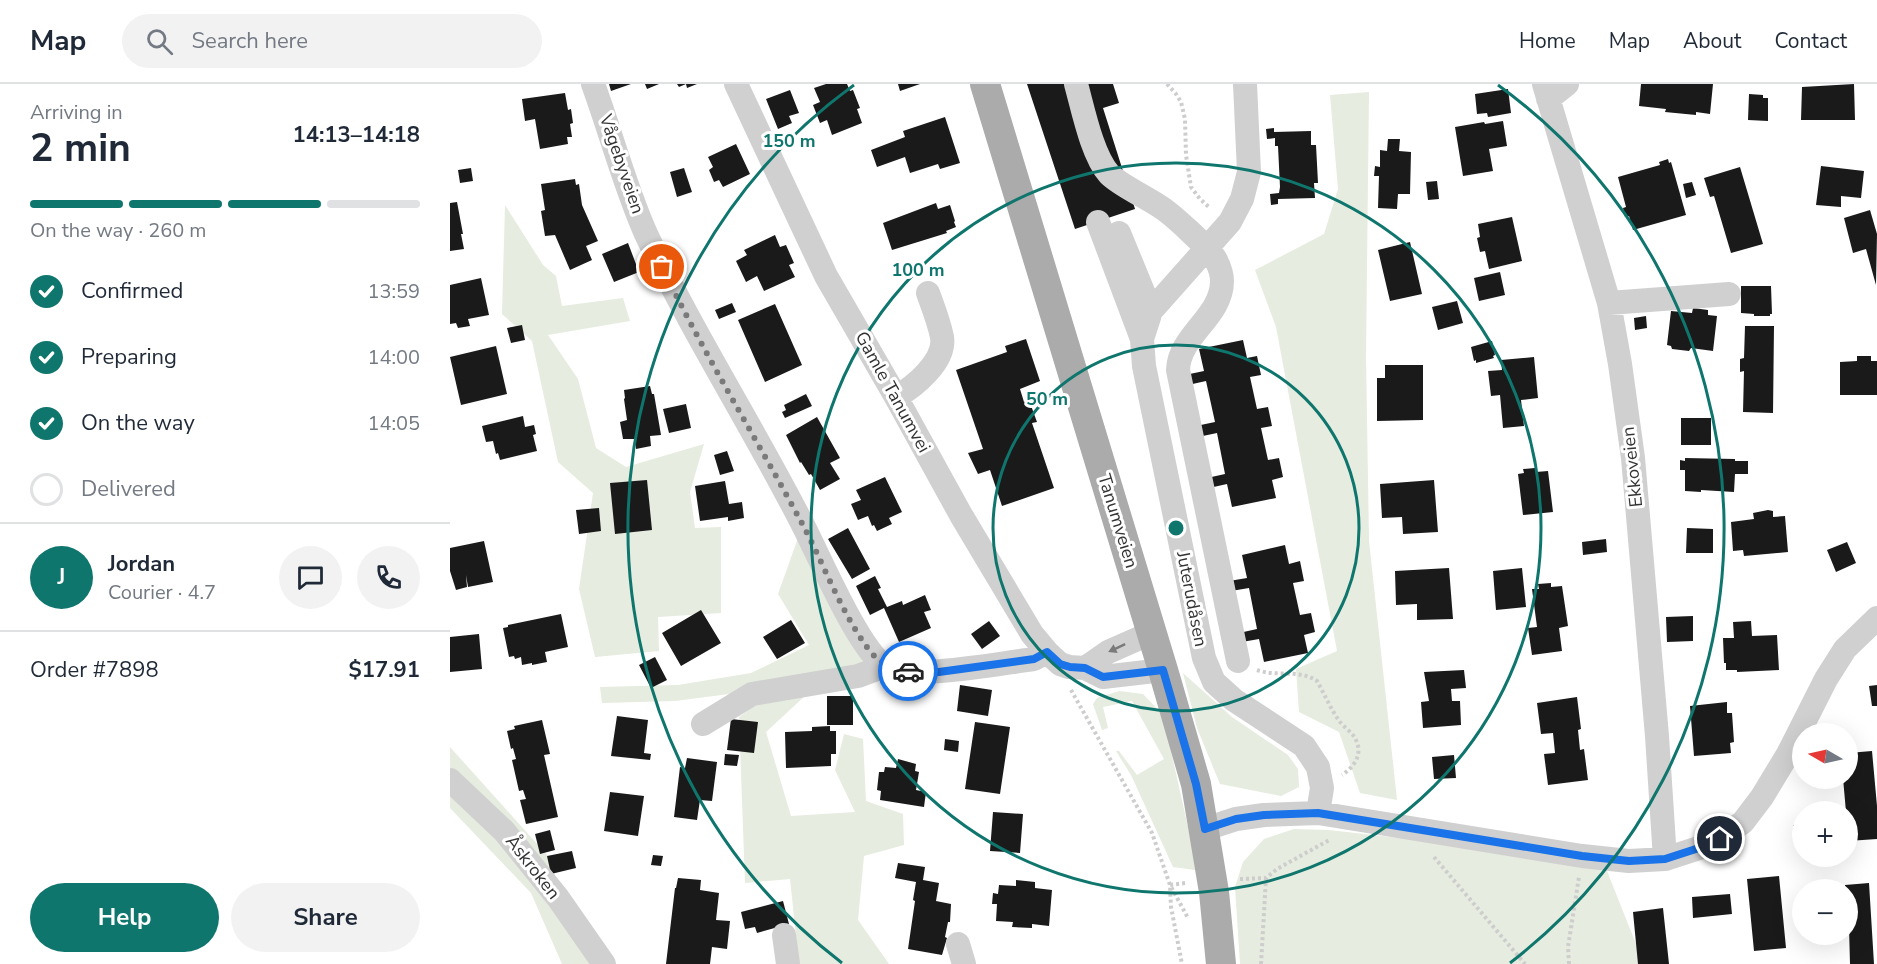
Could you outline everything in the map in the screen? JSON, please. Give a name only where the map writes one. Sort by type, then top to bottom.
[{"type":"main road","name":"Tanumveien","points":[[985,84],[1196,784],[1214,892],[1221,964]]},
{"type":"street","name":"Vågebyveien","points":[[593,84],[645,231],[671,285],[802,524],[849,617],[870,650],[885,666]]},
{"type":"street","name":"Gamle Tanumvei","points":[[736,84],[826,276],[961,515],[1032,634],[1060,664],[1077,667],[1103,677],[1163,670]]},
{"type":"street","name":"Juterudåsen","points":[[1076,84],[1100,160],[1110,176],[1163,208],[1207,249],[1215,259],[1221,273],[1221,291],[1211,312],[1184,348],[1178,362],[1178,370],[1238,661]]},
{"type":"street","name":"Juterudåsen","points":[[1245,84],[1249,172],[1242,199],[1230,222],[1151,311],[1142,339],[1144,366],[1204,658],[1214,682],[1234,700],[1304,746],[1318,767],[1322,788],[1318,813]]},
{"type":"street","points":[[1546,92],[1567,84]]},
{"type":"street","name":"Ekkoveien","points":[[1546,92],[1609,303],[1620,364],[1633,458],[1665,859]]},
{"type":"street","points":[[1142,339],[1105,220],[1151,311]]},
{"type":"street","points":[[896,397],[912,388],[933,366],[940,352],[943,340],[928,292]]},
{"type":"street","points":[[1609,303],[1730,294]]},
{"type":"street","points":[[1205,829],[1236,819],[1264,815],[1318,813],[1582,856],[1629,861],[1665,859],[1720,839],[1743,822],[1762,797],[1788,754],[1826,679],[1845,649],[1877,618]]},
{"type":"street","points":[[1077,667],[1151,633]]},
{"type":"street","points":[[703,724],[752,694],[858,676],[885,666],[904,671],[939,672],[1034,659],[1047,652]]},
{"type":"street","name":"Åskroken","points":[[450,780],[504,831],[558,898],[604,964]]},
{"type":"street","points":[[784,935],[788,964]]},
{"type":"path","points":[[1167,84],[1176,94],[1185,119],[1186,155],[1191,187],[1200,199],[1230,222]]},
{"type":"path","points":[[1238,661],[1248,662],[1263,672],[1312,677],[1317,681],[1340,721],[1356,738],[1359,751],[1357,761],[1351,769],[1322,788]]},
{"type":"path","points":[[1077,667],[1068,685],[1152,832],[1170,885],[1188,920]]},
{"type":"path","points":[[1240,879],[1266,878],[1277,869],[1338,835],[1358,819]]},
{"type":"path","points":[[1413,828],[1431,853],[1525,964]]},
{"type":"path","points":[[1569,964],[1568,947],[1582,856]]},
{"type":"path","points":[[1261,964],[1266,878]]},
{"type":"path","points":[[1170,885],[1192,882]]},
{"type":"path","points":[[1170,885],[1171,907],[1182,964]]},
{"type":"shaded area","points":[[1369,92],[1366,356],[1369,541],[1397,800],[1360,793],[1339,732],[1299,712],[1296,669],[1337,651],[1276,327],[1255,270],[1324,234],[1338,189],[1330,95]]},
{"type":"shaded area","points":[[505,205],[543,265],[556,276],[562,306],[623,298],[630,321],[548,335],[578,379],[596,448],[626,467],[704,444],[690,492],[695,528],[721,527],[721,613],[658,617],[659,651],[595,657],[579,589],[593,493],[558,462],[532,341],[502,314]]},
{"type":"shaded area","points":[[798,538],[867,662],[737,693],[675,701],[602,703],[600,687],[678,685],[751,673],[809,645],[778,594]]},
{"type":"shaded area","points":[[1183,673],[1232,717],[1288,755],[1298,769],[1299,787],[1281,796],[1220,784],[1197,728]]},
{"type":"shaded area","points":[[1119,691],[1143,694],[1163,715],[1194,854],[1195,870],[1173,867],[1131,775],[1116,751],[1119,751],[1137,775],[1164,759],[1132,701],[1103,707],[1108,728],[1102,730],[1093,704],[1097,698]]},
{"type":"shaded area","points":[[806,695],[766,732],[791,816],[855,812],[835,770],[844,734],[863,739],[866,801],[903,814],[904,845],[864,856],[858,920],[889,964],[799,964],[790,879],[745,883],[739,717],[763,700]]},
{"type":"shaded area","points":[[450,747],[547,855],[589,964],[562,964],[531,893],[450,808]]},
{"type":"shaded area","points":[[1294,829],[1329,830],[1603,861],[1644,964],[1240,964],[1235,887],[1243,862],[1264,839]]},
{"type":"building","points":[[609,84],[631,84],[611,91]]},
{"type":"building","points":[[645,84],[659,84],[647,89]]},
{"type":"building","points":[[826,84],[847,84],[850,91],[853,90],[860,108],[857,109],[862,123],[832,135],[827,120],[820,123],[813,105],[820,102],[814,88]]},
{"type":"building","points":[[898,84],[920,84],[900,91]]},
{"type":"building","points":[[1027,84],[1113,84],[1119,103],[1103,108],[1135,209],[1075,229]]},
{"type":"building","points":[[1641,84],[1713,84],[1710,114],[1665,112],[1666,109],[1639,106]]},
{"type":"building","points":[[1854,84],[1855,120],[1801,120],[1802,87]]},
{"type":"building","points":[[1508,89],[1511,113],[1488,117],[1487,113],[1477,114],[1475,94]]},
{"type":"building","points":[[790,90],[799,113],[789,116],[792,123],[778,129],[766,99]]},
{"type":"building","points":[[565,93],[568,110],[571,109],[572,137],[567,137],[568,144],[540,149],[535,119],[525,121],[522,99]]},
{"type":"building","points":[[1749,94],[1763,95],[1763,98],[1768,98],[1768,121],[1748,120]]},
{"type":"building","points":[[945,117],[960,163],[940,169],[938,164],[910,173],[905,157],[877,167],[871,150],[905,137],[903,131]]},
{"type":"building","points":[[1503,121],[1507,146],[1489,149],[1493,171],[1463,176],[1455,127]]},
{"type":"building","points":[[1274,128],[1274,132],[1311,131],[1311,145],[1316,145],[1318,183],[1314,183],[1315,198],[1278,199],[1278,204],[1271,205],[1270,194],[1279,193],[1280,187],[1278,146],[1275,146],[1275,138],[1267,139],[1266,129]]},
{"type":"building","points":[[1388,139],[1400,139],[1399,151],[1411,152],[1410,194],[1398,194],[1397,209],[1378,208],[1379,176],[1374,176],[1375,166],[1380,167],[1380,150],[1387,151]]},
{"type":"building","points":[[736,144],[750,174],[723,187],[719,180],[714,182],[709,170],[713,167],[708,157]]},
{"type":"building","points":[[1668,159],[1669,163],[1671,162],[1686,215],[1633,230],[1629,216],[1625,217],[1623,208],[1626,207],[1618,177],[1660,165],[1659,162]]},
{"type":"building","points":[[1821,166],[1864,171],[1861,198],[1841,196],[1841,207],[1816,205]]},
{"type":"building","points":[[1740,167],[1763,244],[1731,253],[1714,196],[1710,197],[1704,178]]},
{"type":"building","points":[[471,168],[473,181],[460,183],[458,170]]},
{"type":"building","points":[[684,168],[692,192],[677,197],[670,172]]},
{"type":"building","points":[[575,179],[576,185],[579,184],[582,205],[598,241],[586,246],[592,260],[570,270],[555,235],[545,236],[541,211],[545,210],[541,184]]},
{"type":"building","points":[[1437,181],[1439,199],[1428,200],[1426,182]]},
{"type":"building","points":[[1692,182],[1696,195],[1686,198],[1683,184]]},
{"type":"building","points":[[457,202],[464,249],[450,251],[450,203]]},
{"type":"building","points":[[936,203],[938,209],[950,205],[956,227],[946,231],[947,233],[892,250],[883,223]]},
{"type":"building","points":[[1870,210],[1877,234],[1876,285],[1866,249],[1853,253],[1844,218]]},
{"type":"building","points":[[1512,217],[1522,261],[1489,269],[1485,251],[1480,252],[1477,238],[1480,237],[1478,224]]},
{"type":"building","points":[[775,235],[780,247],[786,245],[794,263],[789,265],[795,277],[764,291],[757,276],[746,282],[736,261],[747,255],[744,250]]},
{"type":"building","points":[[1410,242],[1422,294],[1390,301],[1378,250]]},
{"type":"building","points":[[628,243],[639,272],[614,282],[602,254]]},
{"type":"building","points":[[1500,272],[1505,295],[1479,301],[1474,278]]},
{"type":"building","points":[[481,278],[489,315],[468,319],[470,326],[458,328],[456,323],[450,324],[450,285]]},
{"type":"building","points":[[1741,286],[1771,286],[1772,314],[1754,316],[1754,314],[1741,313]]},
{"type":"building","points":[[1457,301],[1463,323],[1438,330],[1432,307]]},
{"type":"building","points":[[732,303],[736,312],[719,319],[715,310]]},
{"type":"building","points":[[775,304],[802,365],[765,382],[738,320]]},
{"type":"building","points":[[1693,308],[1708,310],[1708,315],[1717,316],[1713,351],[1691,348],[1689,351],[1672,349],[1667,345],[1671,311],[1692,313]]},
{"type":"building","points":[[1646,316],[1647,328],[1635,330],[1634,318]]},
{"type":"building","points":[[522,325],[525,340],[511,343],[507,328]]},
{"type":"building","points":[[1745,326],[1774,326],[1773,413],[1743,412],[1744,371],[1740,372],[1740,359],[1744,358]]},
{"type":"building","points":[[1026,339],[1040,381],[1020,389],[1024,402],[1029,400],[1037,422],[1032,423],[1054,488],[1002,506],[990,470],[978,474],[968,453],[983,449],[956,370],[1007,352],[1005,346]]},
{"type":"building","points":[[1243,340],[1247,358],[1257,356],[1261,375],[1250,377],[1257,409],[1268,407],[1272,426],[1261,428],[1268,460],[1279,458],[1283,477],[1272,480],[1276,498],[1232,507],[1227,484],[1209,488],[1207,478],[1225,474],[1217,433],[1198,437],[1196,426],[1215,422],[1206,381],[1188,385],[1185,375],[1204,371],[1199,349]]},
{"type":"building","points":[[1492,341],[1494,358],[1476,363],[1471,347]]},
{"type":"building","points":[[496,346],[507,394],[461,405],[450,357]]},
{"type":"building","points":[[1857,356],[1871,356],[1871,361],[1877,361],[1877,395],[1840,395],[1840,362],[1857,361]]},
{"type":"building","points":[[1534,357],[1538,398],[1521,400],[1524,426],[1503,428],[1500,395],[1491,396],[1488,371],[1502,370],[1501,360]]},
{"type":"building","points":[[1385,365],[1423,365],[1423,420],[1377,421],[1377,378],[1385,378]]},
{"type":"building","points":[[650,386],[654,394],[661,435],[650,436],[651,446],[636,449],[635,439],[623,439],[620,422],[627,420],[624,390]]},
{"type":"building","points":[[806,394],[812,406],[785,418],[782,412],[786,410],[784,405]]},
{"type":"building","points":[[686,404],[691,428],[669,433],[663,409]]},
{"type":"building","points":[[523,416],[525,427],[534,425],[536,434],[533,435],[537,451],[500,460],[493,441],[486,442],[482,426]]},
{"type":"building","points":[[817,417],[840,458],[830,463],[840,479],[820,490],[811,474],[809,475],[800,463],[786,435]]},
{"type":"building","points":[[1681,418],[1711,418],[1711,445],[1681,445]]},
{"type":"building","points":[[727,451],[734,471],[720,475],[714,455]]},
{"type":"building","points":[[1685,458],[1748,461],[1748,474],[1735,474],[1734,492],[1685,491],[1685,470],[1680,470],[1680,460],[1685,461]]},
{"type":"building","points":[[1535,468],[1536,472],[1548,471],[1553,512],[1523,515],[1518,474],[1524,473],[1523,469]]},
{"type":"building","points":[[885,477],[902,512],[889,518],[892,524],[877,531],[868,516],[858,520],[851,504],[861,500],[856,490]]},
{"type":"building","points":[[647,480],[652,530],[615,534],[610,483]]},
{"type":"building","points":[[1434,480],[1438,532],[1403,534],[1402,517],[1382,518],[1380,484]]},
{"type":"building","points":[[725,481],[729,504],[742,502],[744,518],[728,521],[728,517],[700,521],[695,486]]},
{"type":"building","points":[[599,508],[601,531],[579,534],[576,510]]},
{"type":"building","points":[[1773,511],[1773,517],[1785,516],[1788,552],[1744,556],[1743,550],[1733,551],[1731,522],[1754,519],[1753,513]]},
{"type":"building","points":[[848,528],[870,569],[852,579],[828,539]]},
{"type":"building","points":[[1687,528],[1713,529],[1713,553],[1686,553]]},
{"type":"building","points":[[1606,539],[1607,552],[1583,555],[1582,542]]},
{"type":"building","points":[[484,541],[493,582],[468,587],[466,575],[467,587],[456,590],[450,571],[450,548]]},
{"type":"building","points":[[1847,542],[1856,563],[1836,572],[1827,550]]},
{"type":"building","points":[[1285,545],[1289,564],[1300,561],[1304,581],[1293,583],[1300,615],[1311,613],[1315,632],[1304,635],[1308,653],[1264,662],[1259,639],[1242,642],[1239,633],[1257,629],[1249,588],[1231,591],[1229,581],[1247,578],[1242,555]]},
{"type":"building","points":[[1449,568],[1453,619],[1417,620],[1417,604],[1396,605],[1395,571]]},
{"type":"building","points":[[1522,568],[1526,607],[1496,610],[1493,571]]},
{"type":"building","points":[[875,576],[881,588],[878,589],[887,607],[902,601],[903,605],[925,595],[931,610],[924,612],[931,628],[899,642],[884,608],[870,615],[856,586]]},
{"type":"building","points":[[1551,583],[1551,587],[1562,586],[1568,626],[1559,628],[1562,651],[1532,655],[1528,628],[1537,627],[1532,589],[1539,589],[1538,584]]},
{"type":"building","points":[[701,610],[721,643],[681,666],[662,633]]},
{"type":"building","points":[[561,614],[568,647],[545,652],[547,662],[532,665],[532,663],[522,665],[521,657],[515,659],[514,656],[509,657],[503,628]]},
{"type":"building","points":[[1693,616],[1693,641],[1667,642],[1666,617]]},
{"type":"building","points":[[791,620],[805,643],[777,659],[763,637]]},
{"type":"building","points":[[989,621],[1000,636],[982,649],[971,634]]},
{"type":"building","points":[[1751,621],[1752,636],[1777,635],[1779,670],[1737,672],[1737,670],[1726,670],[1723,638],[1734,638],[1733,622]]},
{"type":"building","points":[[479,634],[482,669],[450,672],[450,637]]},
{"type":"building","points":[[655,657],[667,680],[651,688],[639,665]]},
{"type":"building","points":[[1464,670],[1466,688],[1451,689],[1452,701],[1460,701],[1461,725],[1423,728],[1421,702],[1429,701],[1424,672]]},
{"type":"building","points":[[960,685],[992,690],[988,716],[957,711]]},
{"type":"building","points":[[1877,685],[1877,706],[1872,706],[1869,686]]},
{"type":"building","points":[[827,696],[853,696],[853,725],[827,725]]},
{"type":"building","points":[[1577,697],[1581,729],[1578,730],[1580,750],[1584,749],[1588,780],[1548,785],[1544,754],[1555,753],[1553,733],[1541,734],[1537,703]]},
{"type":"building","points":[[1727,702],[1727,713],[1732,713],[1734,742],[1730,743],[1731,753],[1694,756],[1690,706]]},
{"type":"building","points":[[617,716],[648,720],[644,753],[651,754],[650,760],[611,756]]},
{"type":"building","points":[[731,719],[758,722],[754,753],[727,750]]},
{"type":"building","points":[[542,720],[550,754],[544,755],[558,817],[526,824],[520,800],[526,799],[523,790],[519,791],[512,760],[516,759],[507,731],[515,729],[514,726]]},
{"type":"building","points":[[975,722],[1010,727],[1000,794],[965,789]]},
{"type":"building","points":[[830,726],[830,731],[836,731],[836,754],[831,754],[831,766],[786,768],[785,732],[812,731],[812,727]]},
{"type":"building","points":[[945,739],[959,741],[958,752],[944,750]]},
{"type":"building","points":[[1872,751],[1877,806],[1877,839],[1858,840],[1858,801],[1845,801],[1844,789],[1858,789],[1858,752]]},
{"type":"building","points":[[725,754],[739,755],[737,766],[724,765]]},
{"type":"building","points":[[1454,755],[1456,778],[1434,779],[1432,757]]},
{"type":"building","points":[[687,758],[717,762],[712,801],[700,800],[697,820],[674,817],[680,767],[685,768]]},
{"type":"building","points":[[898,759],[916,764],[915,771],[919,772],[916,790],[926,792],[924,807],[880,800],[881,791],[877,790],[879,772],[884,772],[885,767],[896,768]]},
{"type":"building","points":[[610,792],[644,796],[638,836],[604,831]]},
{"type":"building","points":[[993,812],[1023,814],[1020,853],[990,851]]},
{"type":"building","points":[[550,830],[555,850],[540,854],[535,834]]},
{"type":"building","points":[[572,851],[576,868],[551,874],[547,856]]},
{"type":"building","points":[[653,855],[663,856],[661,866],[651,865]]},
{"type":"building","points":[[898,863],[925,867],[923,880],[939,883],[936,901],[951,904],[950,922],[948,922],[945,937],[947,938],[942,955],[908,949],[916,882],[895,878]]},
{"type":"building","points":[[1779,876],[1786,948],[1754,951],[1747,879]]},
{"type":"building","points":[[678,878],[701,880],[700,890],[719,893],[716,920],[730,921],[727,949],[712,947],[710,964],[666,964]]},
{"type":"building","points":[[1016,880],[1035,882],[1035,888],[1052,890],[1049,926],[1032,924],[1032,928],[1012,927],[1013,922],[996,921],[997,904],[992,904],[993,893],[998,894],[999,885],[1016,886]]},
{"type":"building","points":[[1869,883],[1874,964],[1850,964],[1849,945],[1858,945],[1858,884]]},
{"type":"building","points":[[1730,894],[1732,914],[1693,918],[1692,897]]},
{"type":"building","points":[[783,901],[789,924],[757,933],[755,927],[745,929],[741,912]]},
{"type":"building","points":[[1663,908],[1669,964],[1638,964],[1633,912]]},
{"type":"way so far","points":[[662,267],[696,334],[802,524],[849,617],[870,650],[885,666],[908,671]]},
{"type":"route","points":[[908,671],[939,672],[1034,659],[1047,652],[1060,664],[1085,668],[1103,677],[1163,670],[1196,784],[1205,829],[1236,819],[1264,815],[1318,813],[1582,856],[1629,861],[1665,859],[1720,839]]}]
